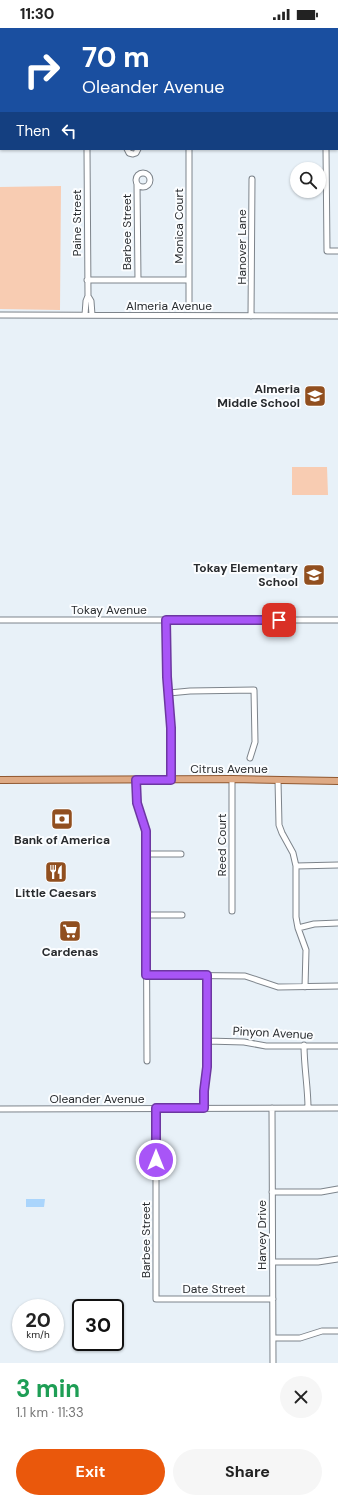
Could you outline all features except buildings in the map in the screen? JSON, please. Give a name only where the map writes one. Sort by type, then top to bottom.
[{"type":"main road","name":"Citrus Avenue","points":[[0,780],[338,781]]},
{"type":"street","name":"Paine Street","points":[[86,315],[86,301],[88,296],[87,150]]},
{"type":"street","points":[[128,150],[129,153],[133,154],[136,153],[138,150]]},
{"type":"street","name":"Monica Court","points":[[189,150],[189,303]]},
{"type":"street","points":[[326,150],[327,251],[338,250]]},
{"type":"street","name":"Hanover Lane","points":[[252,178],[252,316]]},
{"type":"street","name":"Barbee Street","points":[[137,184],[138,280]]},
{"type":"street","points":[[87,280],[189,280]]},
{"type":"street","name":"Paine Street","points":[[88,296],[91,301],[92,315]]},
{"type":"street","name":"Almeria Avenue","points":[[0,315],[338,316]]},
{"type":"street","name":"Tokay Avenue","points":[[0,620],[338,620]]},
{"type":"street","points":[[166,620],[167,677],[171,728],[171,780]]},
{"type":"street","points":[[169,693],[190,691],[254,690],[255,742],[250,758]]},
{"type":"street","points":[[136,780],[137,803],[146,831],[147,1061]]},
{"type":"street","name":"Reed Court","points":[[232,780],[232,910]]},
{"type":"street","points":[[278,780],[279,825],[293,853],[296,866],[296,917],[298,928],[306,950],[305,986]]},
{"type":"street","points":[[146,854],[181,854]]},
{"type":"street","points":[[296,866],[338,865]]},
{"type":"street","points":[[146,915],[182,915]]},
{"type":"street","points":[[298,928],[314,924],[338,923]]},
{"type":"street","points":[[146,975],[245,976],[274,986],[338,986]]},
{"type":"street","points":[[204,1108],[204,1091],[207,1067],[207,975]]},
{"type":"street","name":"Pinyon Avenue","points":[[207,1041],[244,1042],[266,1046],[338,1046]]},
{"type":"street","points":[[304,1046],[304,1065],[308,1089],[308,1108]]},
{"type":"street","name":"Barbee Street","points":[[156,1108],[156,1299]]},
{"type":"street","name":"Harvey Drive","points":[[272,1108],[273,1363]]},
{"type":"street","name":"Oleander Avenue","points":[[0,1109],[338,1108]]},
{"type":"street","points":[[272,1192],[321,1192],[338,1189]]},
{"type":"street","points":[[272,1262],[318,1262],[338,1259]]},
{"type":"street","name":"Date Street","points":[[156,1299],[273,1299]]},
{"type":"street","points":[[273,1338],[300,1338],[322,1331],[338,1331]]},
{"type":"shaded area","points":[[61,186],[60,310],[0,309],[0,187]]},
{"type":"shaded area","points":[[292,467],[327,467],[328,495],[292,495]]},
{"type":"water","points":[[26,1199],[45,1199],[44,1207],[26,1207]]},
{"type":"place","name":"Almeria Middle School","points":[[315,396]]},
{"type":"place","name":"Tokay Elementary School","points":[[314,575]]},
{"type":"place","name":"Bank of America","points":[[62,819]]},
{"type":"place","name":"Little Caesars","points":[[56,872]]},
{"type":"place","name":"Cardenas","points":[[70,931]]},
{"type":"route","points":[[156,1160],[156,1108],[204,1108],[204,1091],[207,1073],[207,975],[146,975],[146,831],[137,803],[136,780],[171,780],[171,728],[167,677],[166,620],[279,620]]}]
